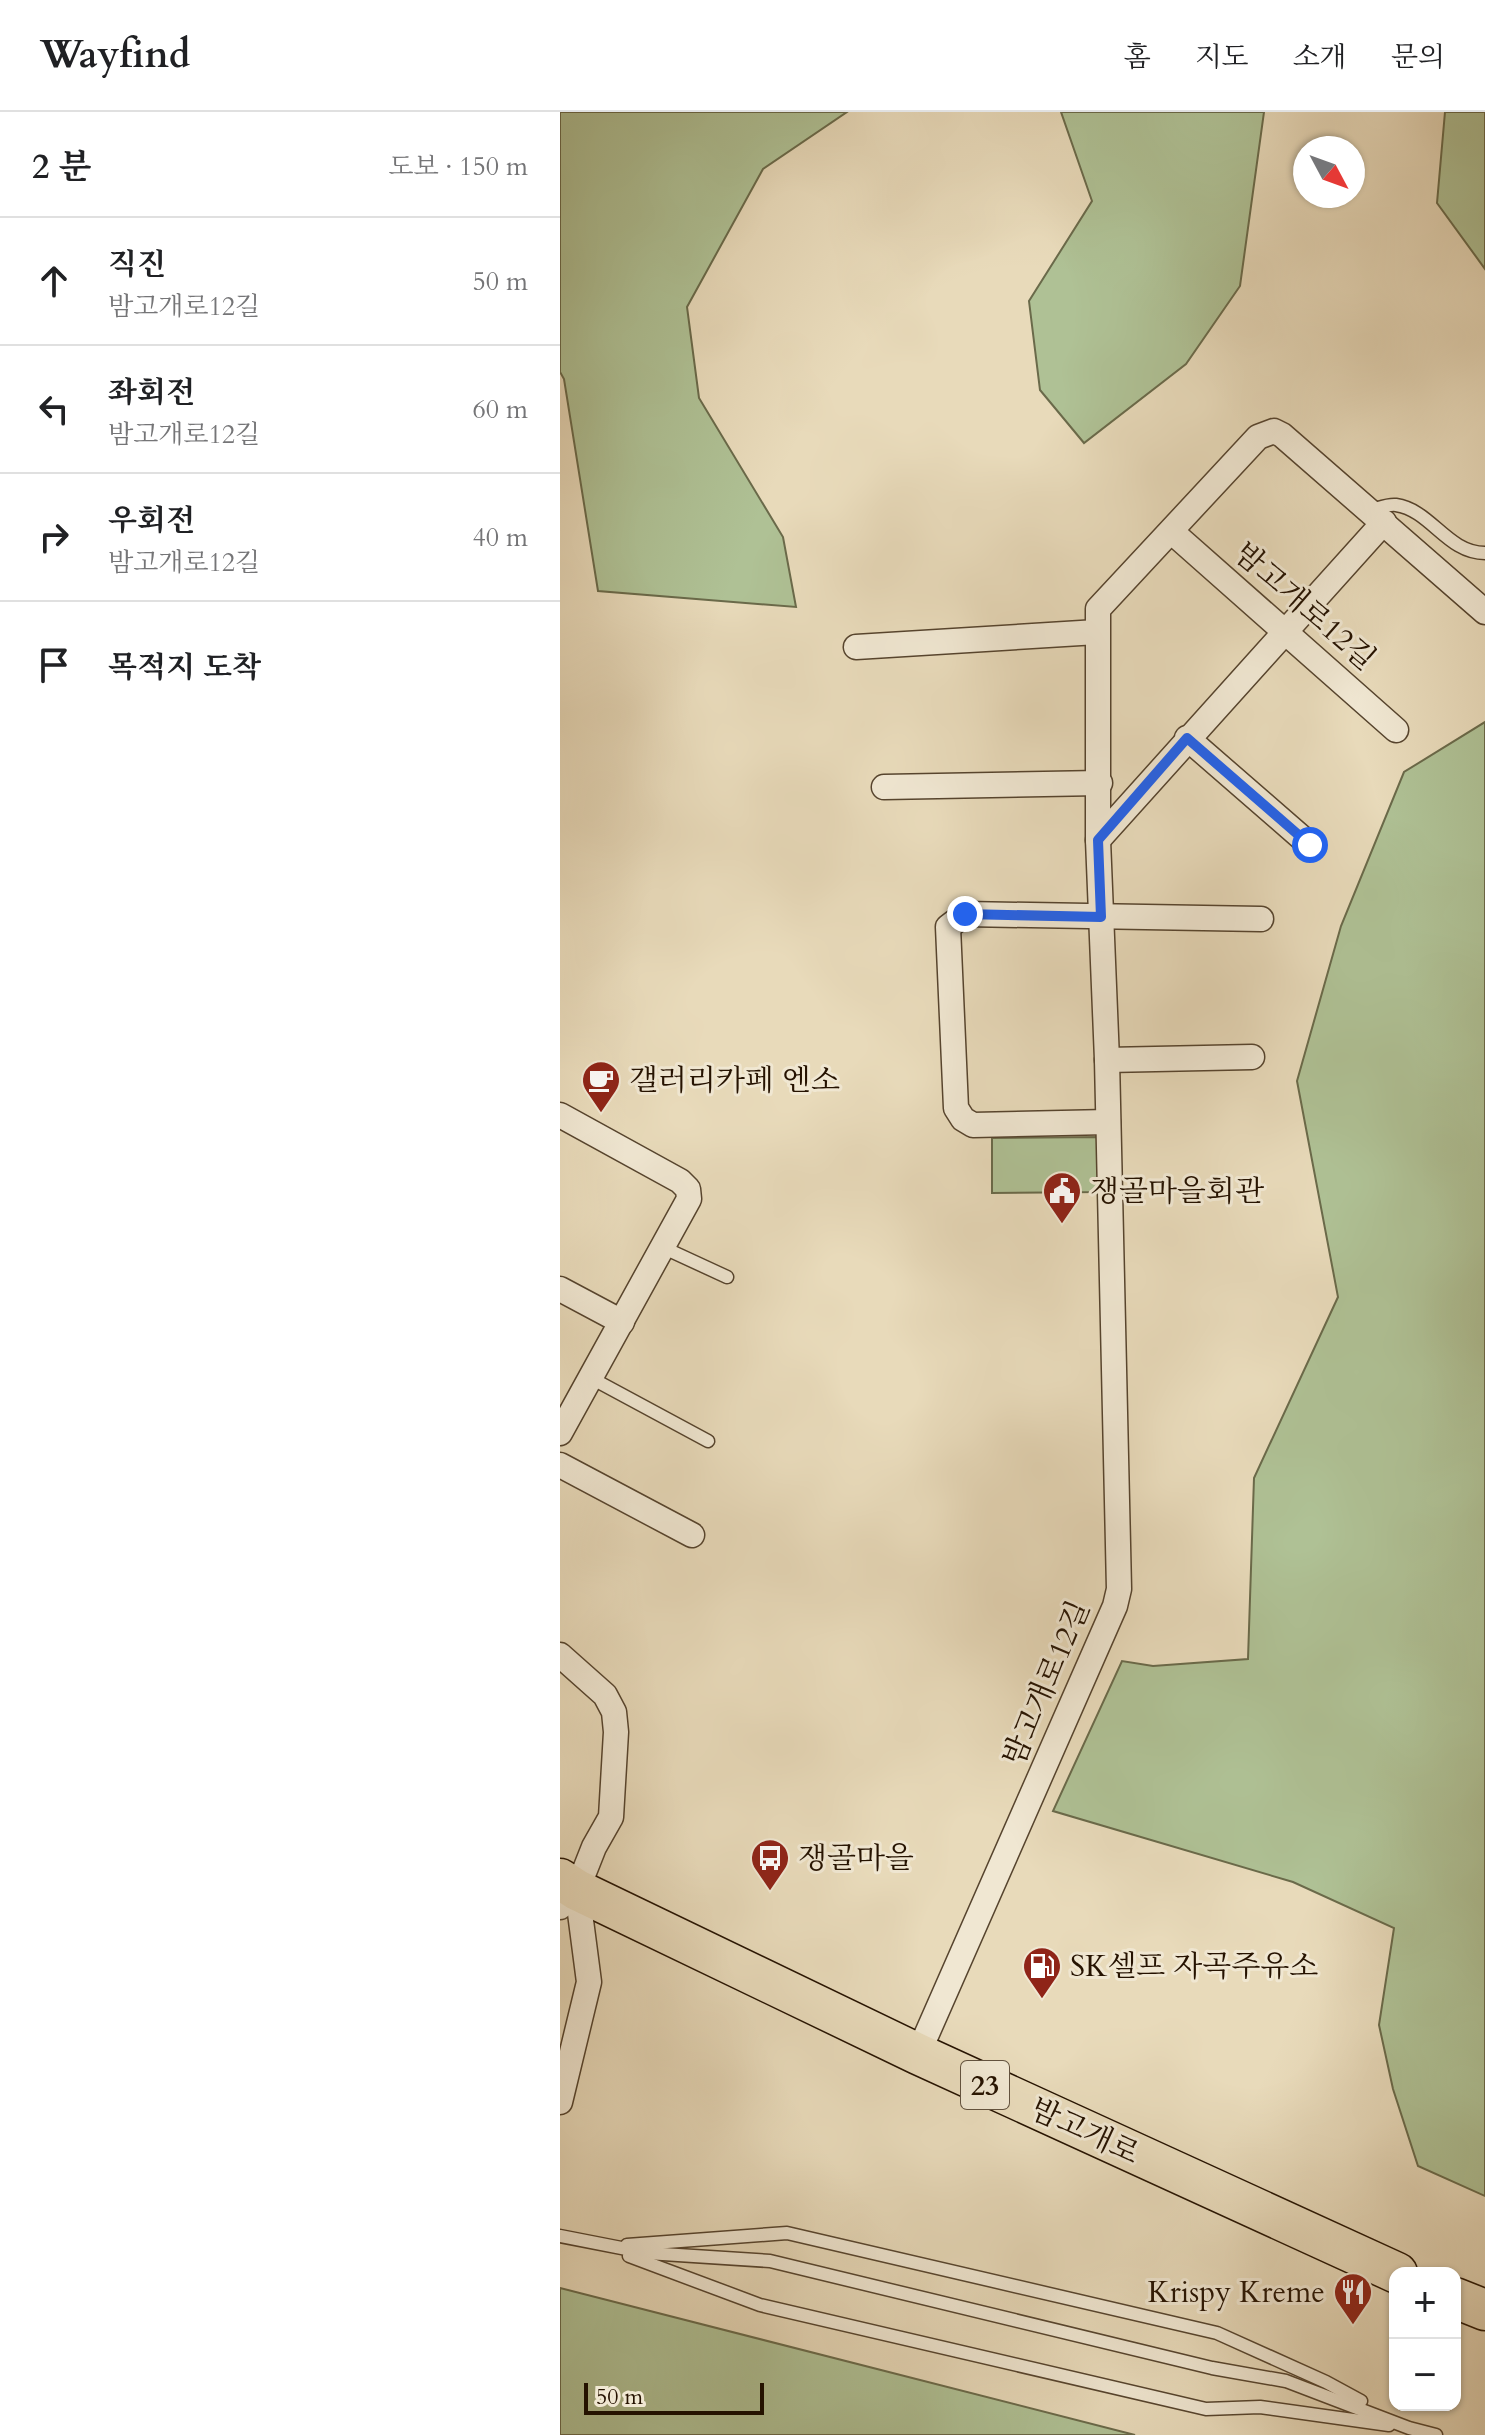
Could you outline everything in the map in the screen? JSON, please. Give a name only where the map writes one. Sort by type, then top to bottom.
[{"type":"main road","name":"밤고개로","points":[[566,1892],[1389,2269]]},
{"type":"main road","points":[[1461,2300],[1485,2310]]},
{"type":"street","name":"밤고개로12길","points":[[918,2054],[1115,1606],[1119,1589],[1107,1060],[1098,840],[1098,609],[1266,432],[1282,435],[1485,612]]},
{"type":"street","points":[[1098,840],[1286,631],[1377,516]]},
{"type":"street","name":"밤고개로12길","points":[[1172,532],[1396,730]]},
{"type":"street","points":[[856,647],[1097,632]]},
{"type":"street","points":[[1187,738],[1310,845]]},
{"type":"street","points":[[884,787],[1100,783]]},
{"type":"street","points":[[1108,1122],[973,1125],[963,1119],[956,1108],[948,927],[965,914],[1261,919]]},
{"type":"street","points":[[1107,1060],[1252,1057]]},
{"type":"street","points":[[560,1115],[680,1181],[688,1189],[689,1199],[560,1433]]},
{"type":"street","points":[[560,1289],[622,1322]]},
{"type":"street","points":[[560,1465],[692,1535]]},
{"type":"street","points":[[560,1655],[605,1695],[614,1712],[611,1817],[566,1892],[589,1982],[560,2102]]},
{"type":"lane","points":[[1377,516],[1392,504],[1411,509],[1453,544],[1485,553]]},
{"type":"lane","points":[[662,1247],[727,1277]]},
{"type":"lane","points":[[591,1378],[708,1441]]},
{"type":"lane","points":[[603,2247],[787,2233],[1217,2333],[1326,2382],[1409,2428]]},
{"type":"lane","points":[[560,2236],[603,2247],[760,2305],[1206,2409],[1260,2407],[1409,2428]]},
{"type":"lane","points":[[603,2247],[770,2261],[1212,2368],[1286,2381],[1409,2428],[1436,2435]]},
{"type":"green space","points":[[560,112],[847,112],[763,169],[687,307],[699,398],[783,537],[796,607],[598,591],[564,379],[560,372]]},
{"type":"green space","points":[[1061,112],[1264,112],[1240,286],[1186,364],[1084,443],[1040,390],[1029,301],[1092,201]]},
{"type":"green space","points":[[1445,112],[1485,112],[1485,269],[1437,203]]},
{"type":"green space","points":[[1485,722],[1485,2196],[1418,2166],[1393,2089],[1379,2025],[1394,1928],[1293,1882],[1053,1811],[1122,1661],[1153,1666],[1248,1659],[1254,1478],[1338,1297],[1297,1081],[1341,926],[1404,772]]},
{"type":"green space","points":[[1101,1137],[1101,1192],[992,1193],[992,1138]]},
{"type":"green space","points":[[560,2288],[1135,2435],[560,2435]]},
{"type":"place","name":"갤러리카페 엔소","points":[[601,1114]]},
{"type":"place","name":"쟁골마을회관","points":[[1062,1225]]},
{"type":"place","name":"쟁골마을","points":[[770,1892]]},
{"type":"place","name":"SK셀프 자곡주유소","points":[[1042,2000]]},
{"type":"place","name":"Krispy Kreme","points":[[1353,2326]]},
{"type":"route","points":[[965,914],[1101,917],[1098,840],[1187,738],[1310,845]]}]
